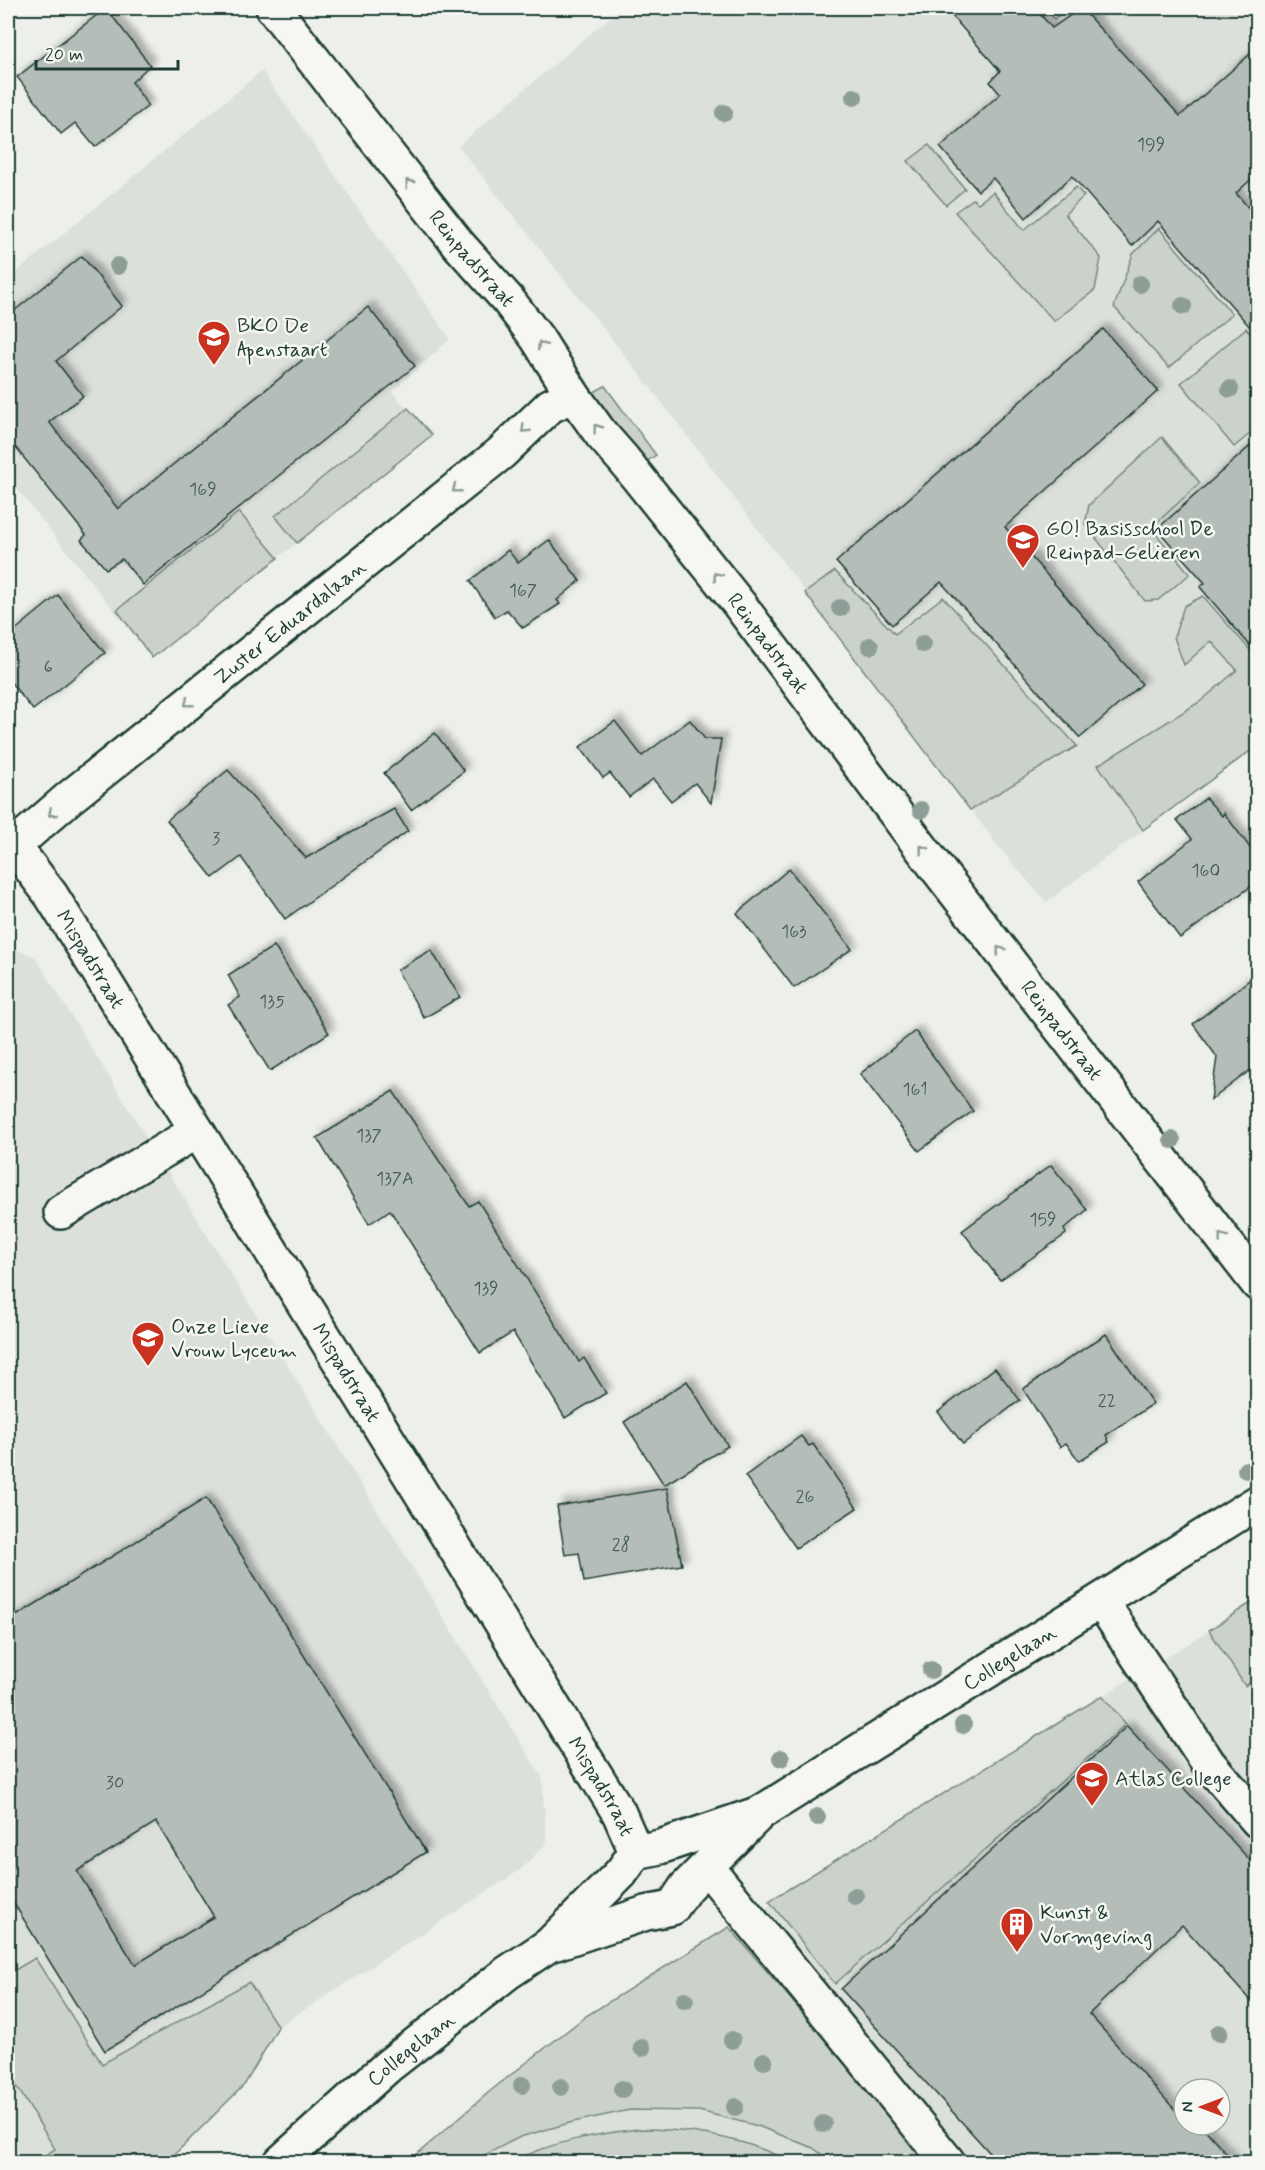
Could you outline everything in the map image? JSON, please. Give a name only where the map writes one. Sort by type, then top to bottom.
[{"type":"street","name":"Reinpadstraat","points":[[273,8],[458,244],[508,300],[537,338],[601,434],[739,604],[929,858],[1257,1284]]},
{"type":"street","name":"Zuster Eduardalaan","points":[[10,845],[501,453],[549,406],[573,395]]},
{"type":"street","name":"Mispadstraat","points":[[10,845],[51,895],[619,1813],[639,1857]]},
{"type":"street","points":[[61,1212],[197,1131]]},
{"type":"street","name":"Collegelaan","points":[[281,2163],[388,2066],[507,1973],[549,1945],[639,1857],[760,1813],[1257,1502]]},
{"type":"street","points":[[1101,1601],[1209,1764],[1257,1821]]},
{"type":"street","name":"Collegelaan","points":[[549,1945],[646,1913],[672,1908],[697,1877],[760,1813]]},
{"type":"street","points":[[646,1913],[626,1898],[639,1857],[682,1862],[948,2163]]},
{"type":"shaded area","name":"GO! Basisschool De Reinpad-Gelieren","points":[[621,8],[1257,8],[1257,747],[1046,902],[1005,855],[653,391],[458,146]]},
{"type":"shaded area","points":[[1045,8],[1070,8],[1054,19]]},
{"type":"shaded area","name":"BKO De Apenstaart","points":[[262,71],[450,339],[392,392],[432,435],[152,658],[8,478],[8,279]]},
{"type":"shaded area","points":[[929,145],[965,189],[946,205],[908,161]]},
{"type":"shaded area","points":[[1076,187],[1084,196],[1065,214],[1101,258],[1095,290],[1054,321],[955,212],[973,199],[978,203],[993,192],[1024,230]]},
{"type":"shaded area","points":[[1159,228],[1232,314],[1169,368],[1114,307],[1133,254]]},
{"type":"shaded area","points":[[1246,328],[1257,342],[1257,428],[1234,447],[1181,383]]},
{"type":"shaded area","points":[[605,386],[656,455],[642,465],[585,397]]},
{"type":"shaded area","points":[[408,408],[432,435],[297,543],[275,516]]},
{"type":"shaded area","points":[[1162,437],[1200,483],[1151,528],[1190,574],[1158,600],[1145,601],[1085,524],[1089,505]]},
{"type":"shaded area","points":[[239,512],[278,558],[152,658],[117,610]]},
{"type":"shaded area","points":[[835,571],[895,634],[943,597],[1077,746],[970,810],[805,593]]},
{"type":"shaded area","points":[[1203,596],[1257,658],[1257,746],[1143,830],[1098,765],[1201,701],[1237,670],[1211,641],[1184,665],[1174,637],[1184,606]]},
{"type":"shaded area","name":"Onze Lieve Vrouw Lyceum","points":[[8,946],[35,957],[542,1777],[547,1843],[520,1870],[278,2027],[245,2084],[167,2162],[8,2162]]},
{"type":"shaded area","points":[[1257,1599],[1257,1677],[1245,1686],[1209,1630]]},
{"type":"shaded area","name":"Atlas College","points":[[1257,1602],[1257,2162],[421,2162],[569,2037],[749,1919],[1102,1696]]},
{"type":"shaded area","points":[[1102,1696],[1126,1724],[835,1984],[769,1901]]},
{"type":"shaded area","points":[[729,1927],[930,2162],[832,2162],[813,2148],[758,2126],[699,2111],[630,2110],[573,2122],[520,2137],[471,2162],[408,2162],[489,2092],[586,2016]]},
{"type":"shaded area","points":[[35,1958],[102,2064],[249,1982],[278,2027],[245,2084],[167,2162],[35,2162],[55,2149],[8,2072],[8,1974]]},
{"type":"shaded area","points":[[638,2129],[717,2136],[754,2146],[791,2162],[512,2162],[542,2149],[573,2140]]},
{"type":"building","points":[[106,8],[150,65],[132,82],[148,106],[95,147],[75,123],[61,134],[17,77]]},
{"type":"building","points":[[945,8],[1035,8],[1052,28],[1081,8],[1180,116],[1257,48],[1257,174],[1236,193],[1257,218],[1257,335],[1158,221],[1132,246],[1072,176],[1026,218],[993,178],[978,191],[940,147],[1000,94],[990,82],[1000,71]]},
{"type":"building","points":[[82,256],[122,306],[56,361],[83,396],[49,422],[118,509],[368,307],[415,366],[143,585],[122,559],[106,569],[81,540],[86,535],[16,448],[8,454],[8,316]]},
{"type":"building","points":[[1103,329],[1158,391],[1005,527],[1142,684],[1080,738],[941,582],[892,625],[836,562]]},
{"type":"building","points":[[1257,440],[1257,654],[1200,587],[1205,583],[1157,529]]},
{"type":"building","points":[[549,540],[580,581],[557,600],[560,604],[523,628],[507,610],[495,617],[470,581],[508,550],[518,563]]},
{"type":"building","points":[[58,595],[105,653],[33,710],[8,679],[8,636]]},
{"type":"building","points":[[690,720],[705,739],[721,739],[711,803],[695,783],[671,801],[653,779],[629,797],[610,773],[603,778],[580,747],[615,721],[642,756]]},
{"type":"building","points":[[435,733],[464,771],[411,810],[384,773]]},
{"type":"building","points":[[228,770],[306,858],[394,809],[408,831],[285,919],[241,857],[213,878],[167,820]]},
{"type":"building","points":[[1206,798],[1222,816],[1224,813],[1257,857],[1257,882],[1180,938],[1138,882],[1192,839],[1177,820]]},
{"type":"building","points":[[789,869],[852,949],[794,988],[737,913]]},
{"type":"building","points":[[274,946],[329,1033],[270,1071],[228,1005],[240,997],[228,975]]},
{"type":"building","points":[[431,950],[460,997],[424,1018],[397,970]]},
{"type":"building","points":[[1257,974],[1257,1065],[1211,1100],[1217,1057],[1193,1024]]},
{"type":"building","points":[[915,1031],[973,1111],[919,1151],[860,1074]]},
{"type":"building","points":[[393,1091],[469,1206],[478,1201],[579,1362],[584,1358],[606,1393],[565,1418],[513,1332],[480,1353],[390,1210],[369,1224],[317,1138]]},
{"type":"building","points":[[1051,1165],[1087,1210],[1064,1229],[1066,1234],[1000,1280],[962,1231]]},
{"type":"building","points":[[1106,1334],[1153,1404],[1106,1435],[1109,1442],[1079,1461],[1066,1443],[1060,1447],[1023,1389]]},
{"type":"building","points":[[995,1368],[1020,1400],[963,1444],[938,1412]]},
{"type":"building","points":[[687,1381],[728,1446],[664,1485],[624,1422]]},
{"type":"building","points":[[801,1436],[809,1446],[813,1444],[857,1508],[796,1548],[745,1476]]},
{"type":"building","points":[[667,1488],[682,1565],[584,1582],[579,1553],[565,1555],[557,1506]]},
{"type":"building","points":[[206,1498],[426,1852],[105,2051],[8,1894],[8,1621]],"holes":[[[156,1822],[214,1917],[135,1965],[77,1871]]]},
{"type":"building","name":"Kunst & Vormgeving","points":[[1127,1726],[1257,1868],[1257,2008],[1182,1925],[1089,2014],[1172,2107],[1172,2137],[1212,2137],[1235,2163],[999,2163],[841,1989]]},
{"type":"place","name":"BKO De Apenstaart","points":[[214,366]]},
{"type":"place","name":"GO! Basisschool De Reinpad-Gelieren","points":[[1023,569]]},
{"type":"place","name":"Onze Lieve Vrouw Lyceum","points":[[148,1367]]},
{"type":"place","name":"Atlas College","points":[[1092,1807]]},
{"type":"place","name":"Kunst & Vormgeving","points":[[1017,1953]]}]
